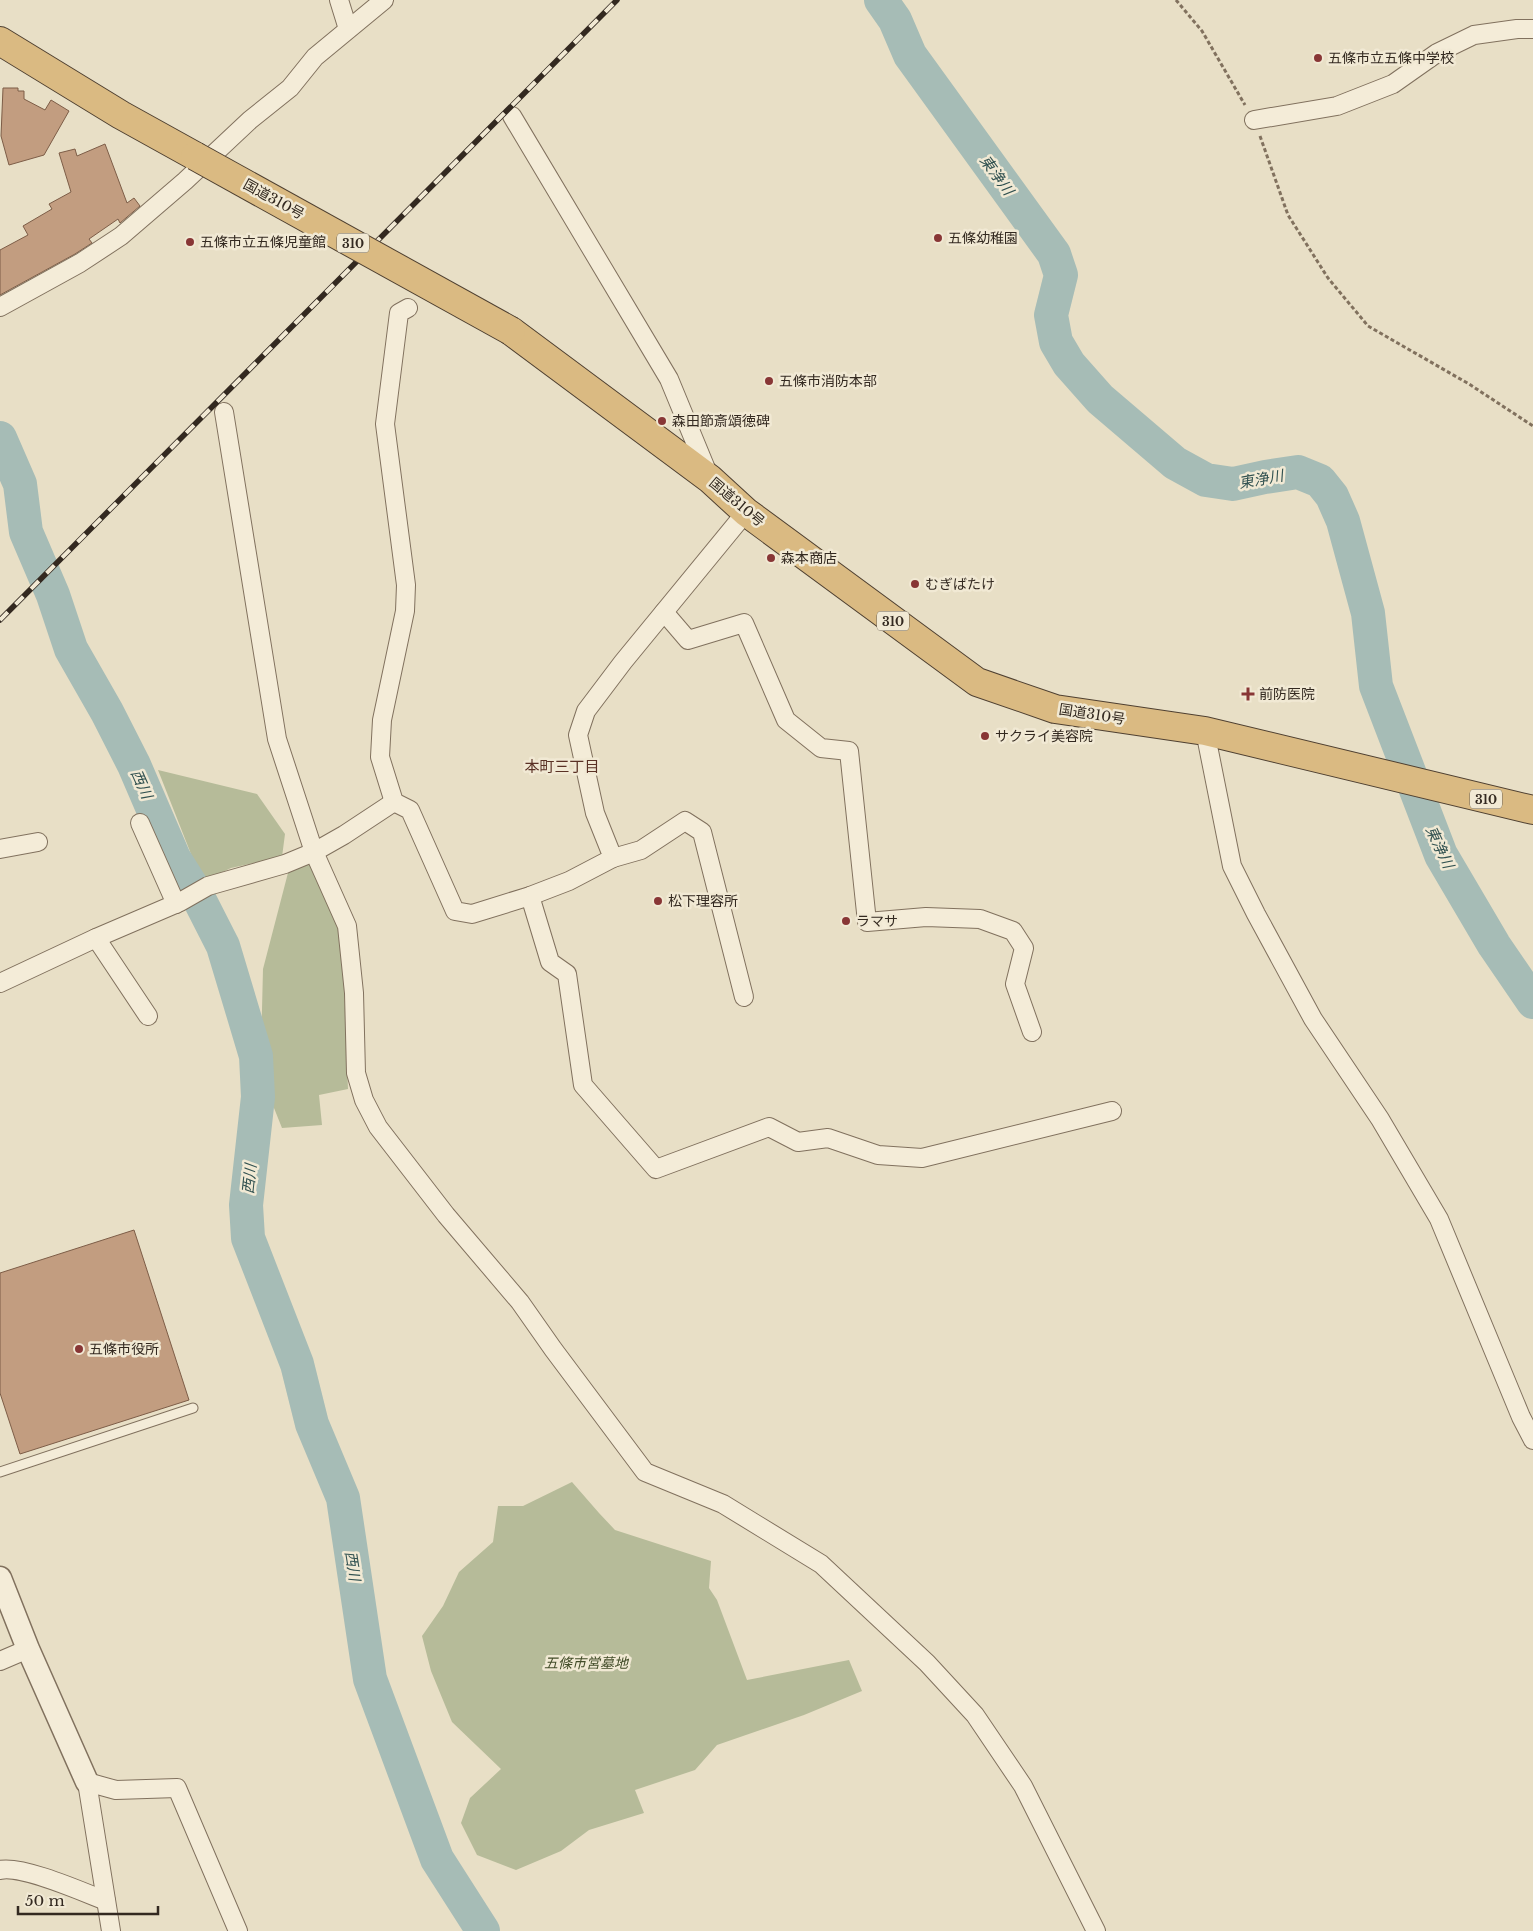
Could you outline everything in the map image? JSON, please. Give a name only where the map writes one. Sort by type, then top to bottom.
[{"type":"highway","name":"国道310号","points":[[0,41],[121,115],[511,331],[710,479],[746,512],[977,682],[1055,708],[1205,731],[1533,810]]},
{"type":"street","points":[[339,0],[348,29]]},
{"type":"street","points":[[0,307],[80,264],[121,236],[185,181],[250,120],[290,88],[314,58],[384,0]]},
{"type":"street","points":[[1254,120],[1337,106],[1392,84],[1437,53],[1474,35],[1517,29],[1533,29]]},
{"type":"street","points":[[512,116],[669,379],[710,479]]},
{"type":"street","points":[[408,308],[399,312],[385,424],[406,585],[406,611],[382,720],[380,757],[394,802],[410,810],[456,911],[472,914],[530,896],[569,881],[613,858],[641,850],[685,821],[702,832],[744,997]]},
{"type":"street","points":[[224,412],[276,739],[314,852],[347,926],[354,993],[356,1073],[364,1100],[378,1127],[446,1215],[520,1302],[645,1472],[723,1504],[821,1564],[927,1663],[976,1715],[1023,1786],[1096,1931]]},
{"type":"street","points":[[613,858],[595,813],[578,736],[586,711],[622,662],[746,512]]},
{"type":"street","points":[[664,612],[688,640],[744,623],[786,720],[821,748],[849,752],[867,922],[926,917],[980,919],[1013,931],[1024,948],[1015,984],[1032,1032]]},
{"type":"street","points":[[1205,731],[1232,866],[1313,1019],[1380,1119],[1439,1219],[1521,1417],[1533,1440]]},
{"type":"street","points":[[0,983],[96,938],[178,903],[208,886],[285,864],[314,852],[394,802]]},
{"type":"street","points":[[140,823],[178,903]]},
{"type":"street","points":[[0,849],[38,842]]},
{"type":"street","points":[[530,896],[550,962],[567,974],[583,1085],[656,1169],[769,1127],[798,1142],[828,1138],[878,1155],[922,1158],[1112,1111]]},
{"type":"street","points":[[96,938],[148,1016]]},
{"type":"street","points":[[0,1578],[28,1649],[87,1782],[111,1931]]},
{"type":"street","points":[[0,1661],[28,1649]]},
{"type":"street","points":[[87,1782],[116,1790],[177,1788],[238,1931]]},
{"type":"street","points":[[0,1870],[7,1868],[35,1875],[106,1901]]},
{"type":"lane","points":[[0,1472],[193,1408]]},
{"type":"path","points":[[1176,0],[1202,30],[1254,120],[1288,215],[1328,278],[1368,326],[1469,384],[1533,426]]},
{"type":"green space","points":[[158,770],[257,794],[285,834],[282,857],[231,868],[202,882]]},
{"type":"green space","points":[[312,863],[338,929],[344,982],[348,1089],[319,1095],[322,1125],[282,1128],[272,1103],[261,1050],[263,969],[289,869]]},
{"type":"green space","name":"五條市営墓地","points":[[572,1482],[615,1530],[711,1561],[709,1588],[717,1600],[747,1680],[849,1660],[862,1691],[804,1715],[717,1745],[695,1770],[635,1790],[644,1813],[589,1830],[561,1851],[516,1870],[477,1855],[461,1823],[470,1798],[501,1769],[452,1722],[431,1671],[422,1636],[443,1606],[459,1572],[493,1542],[498,1506],[523,1506]]},
{"type":"building","points":[[3,88],[18,88],[18,91],[24,91],[24,99],[45,110],[51,100],[69,111],[44,155],[9,165],[1,136]]},
{"type":"building","points":[[105,144],[127,203],[134,198],[140,206],[120,223],[118,219],[89,239],[92,243],[75,254],[0,295],[0,250],[28,235],[23,226],[52,209],[49,204],[71,192],[59,153],[75,149],[77,156]]},
{"type":"building","points":[[134,1230],[189,1400],[20,1454],[0,1393],[0,1273]]},
{"type":"waterway","name":"東浄川","points":[[881,0],[895,20],[910,55],[1054,254],[1061,275],[1051,315],[1056,342],[1069,364],[1100,399],[1175,463],[1206,480],[1233,484],[1298,472],[1320,481],[1332,496],[1343,521],[1368,613],[1376,686],[1441,855],[1494,945],[1533,1002]]},
{"type":"waterway","name":"西川","points":[[0,438],[20,484],[26,532],[53,595],[71,649],[107,712],[134,765],[174,858],[196,893],[223,946],[256,1056],[258,1097],[246,1205],[248,1238],[297,1364],[312,1424],[343,1498],[370,1679],[437,1859],[483,1931]]},
{"type":"railway","points":[[0,620],[617,0]]},
{"type":"place","name":"五條市立五條中学校","points":[[1318,58]]},
{"type":"place","name":"五條幼稚園","points":[[938,238]]},
{"type":"place","name":"五條市立五條児童館","points":[[190,242]]},
{"type":"place","name":"五條市消防本部","points":[[769,381]]},
{"type":"place","name":"森田節斎頌徳碑","points":[[662,421]]},
{"type":"place","name":"森本商店","points":[[771,558]]},
{"type":"place","name":"むぎばたけ","points":[[915,584]]},
{"type":"place","name":"前防医院","points":[[1248,694]]},
{"type":"place","name":"サクライ美容院","points":[[985,736]]},
{"type":"place","name":"松下理容所","points":[[658,901]]},
{"type":"place","name":"ラマサ","points":[[846,921]]},
{"type":"place","name":"五條市役所","points":[[79,1349]]},
{"type":"district","name":"本町三丁目","points":[[562,766]]}]
